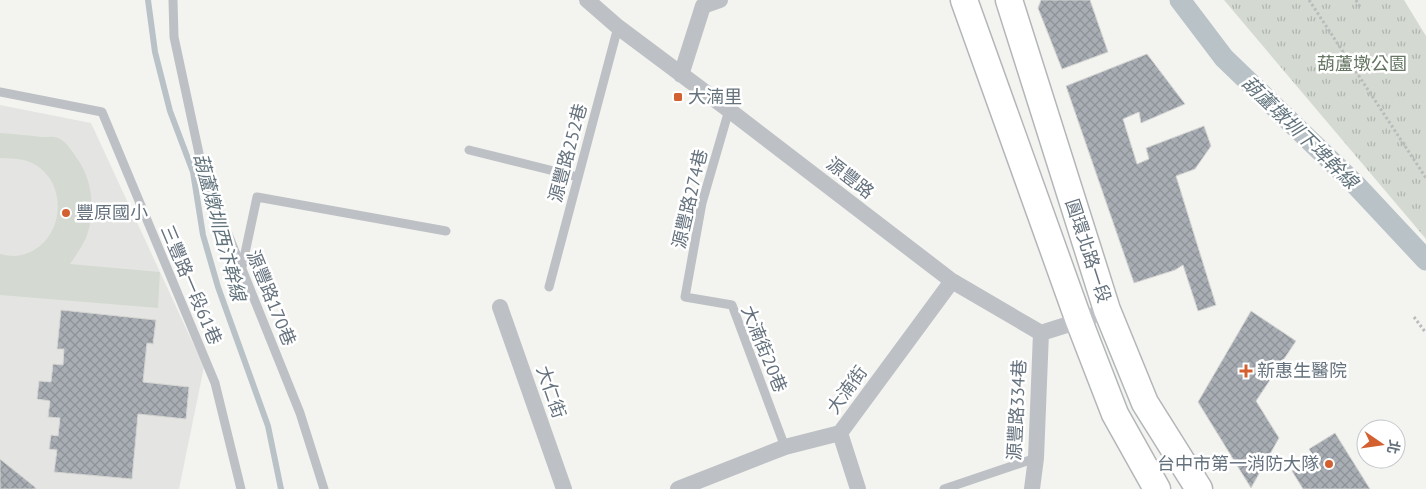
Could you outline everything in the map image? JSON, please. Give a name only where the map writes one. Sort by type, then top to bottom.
[{"type":"main road","name":"圓環北路一段","points":[[964,0],[1115,414],[1158,489]]},
{"type":"main road","name":"圓環北路一段","points":[[1009,0],[1107,310],[1144,403],[1199,489]]},
{"type":"street","name":"源豐路","points":[[586,0],[618,27],[952,281],[1041,334]]},
{"type":"street","points":[[681,75],[703,6],[720,0]]},
{"type":"street","name":"大湳街","points":[[678,489],[785,447],[840,433],[952,281]]},
{"type":"street","name":"大仁街","points":[[500,307],[564,489]]},
{"type":"street","points":[[1041,334],[1107,310]]},
{"type":"street","name":"源豐路334巷","points":[[1032,489],[1036,458],[1041,334]]},
{"type":"street","points":[[840,433],[858,489]]},
{"type":"lane","name":"源豐路170巷","points":[[173,0],[174,37],[203,172],[300,413],[324,489]]},
{"type":"lane","name":"源豐路252巷","points":[[548,286],[618,27]]},
{"type":"lane","name":"三豐路一段61巷","points":[[0,92],[102,112],[215,383],[241,489]]},
{"type":"lane","name":"源豐路274巷","points":[[685,296],[702,203],[729,110]]},
{"type":"lane","points":[[469,150],[578,177]]},
{"type":"lane","points":[[242,267],[256,197],[446,231]]},
{"type":"lane","name":"大湳街20巷","points":[[685,296],[732,306],[785,447]]},
{"type":"lane","points":[[944,489],[1036,458]]},
{"type":"path","points":[[1309,0],[1426,178]]},
{"type":"path","points":[[1356,0],[1360,7]]},
{"type":"path","points":[[1414,317],[1426,333]]},
{"type":"shaded area","name":"豐原國小","points":[[0,105],[91,123],[204,367],[179,489],[0,489]]},
{"type":"green space","name":"葫蘆墩公園","points":[[1224,0],[1404,0],[1426,36],[1426,239]]},
{"type":"green space","points":[[0,133],[55,137],[66,143],[86,175],[92,207],[86,238],[70,264],[160,272],[158,308],[0,295],[0,254],[15,256],[32,251],[45,241],[53,228],[57,213],[57,197],[52,182],[42,170],[24,160],[0,158]]},
{"type":"building","points":[[1041,0],[1090,0],[1108,52],[1062,69],[1038,8]]},
{"type":"building","points":[[1147,54],[1185,104],[1141,123],[1139,112],[1123,119],[1137,164],[1149,159],[1146,148],[1204,126],[1211,146],[1195,169],[1176,176],[1216,305],[1198,311],[1183,265],[1175,270],[1134,283],[1066,86]]},
{"type":"building","points":[[61,310],[156,320],[153,344],[147,343],[143,382],[189,387],[186,419],[138,414],[132,479],[54,472],[57,450],[49,449],[51,435],[58,436],[60,418],[48,417],[50,401],[37,399],[39,381],[51,382],[53,364],[63,365],[64,349],[57,349]]},
{"type":"building","name":"新惠生醫院","points":[[1251,311],[1296,341],[1256,401],[1279,438],[1251,488],[1198,402]]},
{"type":"building","name":"台中市第一消防大隊","points":[[1335,433],[1370,489],[1303,489],[1292,471],[1314,457],[1309,449]]},
{"type":"building","points":[[0,459],[35,487],[36,489],[0,489]]},
{"type":"waterway","name":"葫蘆燉圳西汴幹線","points":[[148,0],[155,52],[170,111],[193,172],[203,235],[218,287],[268,426],[281,489]]},
{"type":"waterway","name":"葫蘆墩圳下埤幹線","points":[[1180,0],[1224,58],[1355,184],[1426,260]]},
{"type":"place","name":"大湳里","points":[[678,97]]},
{"type":"place","name":"豐原國小","points":[[66,213]]},
{"type":"place","name":"新惠生醫院","points":[[1246,371]]},
{"type":"place","name":"台中市第一消防大隊","points":[[1329,464]]}]
